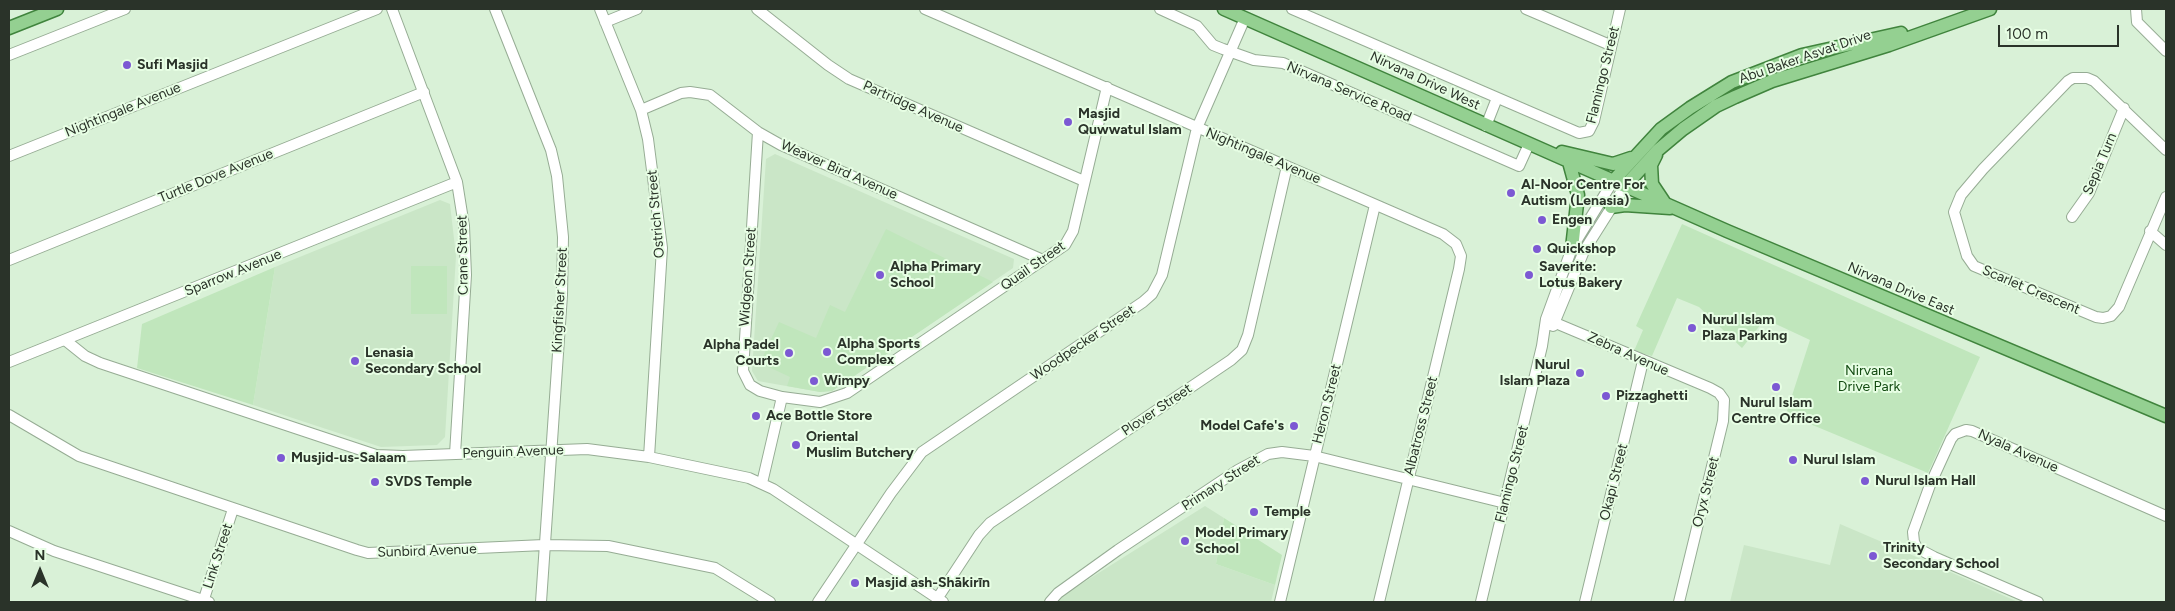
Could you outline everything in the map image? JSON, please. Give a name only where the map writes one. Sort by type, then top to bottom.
[{"type":"main road","points":[[9,28],[57,9]]},
{"type":"main road","name":"Nirvana Drive West","points":[[1224,9],[1328,53],[1486,126],[1626,186]]},
{"type":"main road","name":"Abu Baker Asvat Drive","points":[[1626,186],[1658,150],[1716,106],[1754,88],[1990,9]]},
{"type":"main road","name":"Abu Baker Asvat Drive","points":[[1613,181],[1634,156],[1661,129],[1690,108],[1732,82],[1764,68],[1802,55],[1963,19]]},
{"type":"main road","points":[[1534,146],[1612,164],[1634,156]]},
{"type":"main road","points":[[1658,150],[1651,165],[1651,179],[1653,189],[1669,205]]},
{"type":"main road","points":[[1569,162],[1578,194],[1572,248]]},
{"type":"main road","name":"Nirvana Drive East","points":[[1626,186],[2166,416]]},
{"type":"main road","points":[[1611,207],[1623,205],[1669,205]]},
{"type":"street","points":[[9,55],[125,9]]},
{"type":"street","name":"Nightingale Avenue","points":[[9,156],[377,9]]},
{"type":"street","name":"Crane Street","points":[[392,9],[457,182],[464,226],[466,274],[455,454]]},
{"type":"street","name":"Kingfisher Street","points":[[495,9],[551,150],[562,214],[564,264],[541,602]]},
{"type":"street","name":"Ostrich Street","points":[[600,9],[641,110],[648,139],[662,248],[649,457]]},
{"type":"street","points":[[605,22],[637,9]]},
{"type":"street","name":"Partridge Avenue","points":[[757,9],[828,66],[849,79],[1084,181]]},
{"type":"street","name":"Nightingale Avenue","points":[[925,9],[1443,234],[1454,241],[1459,250]]},
{"type":"street","name":"Nirvana Service Road","points":[[1160,9],[1197,26],[1213,44],[1231,52],[1254,60],[1283,63],[1520,166],[1534,146]]},
{"type":"street","points":[[1292,9],[1497,98],[1486,126]]},
{"type":"street","points":[[1526,9],[1610,45]]},
{"type":"street","name":"Flamingo Street","points":[[1497,98],[1574,131],[1580,133],[1588,131],[1594,122],[1610,45],[1620,9]]},
{"type":"street","points":[[2136,9],[2137,22],[2166,51]]},
{"type":"street","name":"Woodpecker Street","points":[[818,602],[910,465],[922,452],[1144,302],[1152,294],[1162,275],[1197,128],[1246,18]]},
{"type":"street","name":"Scarlet Crescent","points":[[2124,108],[2094,82],[2080,77],[2068,81],[1983,169],[1957,200],[1954,220],[1967,256],[1970,262],[1982,271],[2096,317],[2110,316],[2119,307],[2166,197]]},
{"type":"street","name":"Quail Street","points":[[782,397],[820,402],[839,397],[1069,241],[1106,87]]},
{"type":"street","name":"Turtle Dove Avenue","points":[[9,260],[424,92]]},
{"type":"street","name":"Weaver Bird Avenue","points":[[641,110],[681,93],[700,92],[720,101],[758,132],[781,145],[1043,260]]},
{"type":"street","points":[[2124,108],[2166,150]]},
{"type":"street","name":"Sepia Turn","points":[[2072,217],[2089,193],[2124,108]]},
{"type":"street","name":"Widgeon Street","points":[[758,132],[742,364],[750,385],[760,391],[782,397]]},
{"type":"street","name":"Plover Street","points":[[940,600],[979,536],[990,523],[1231,360],[1242,350],[1248,335],[1287,166]]},
{"type":"street","name":"Flamingo Street","points":[[1481,602],[1542,346],[1572,248],[1613,181]]},
{"type":"street","name":"Sparrow Avenue","points":[[9,362],[457,182]]},
{"type":"street","name":"Flamingo Street","points":[[1551,320],[1580,259],[1626,186]]},
{"type":"street","name":"Heron Street","points":[[1280,602],[1376,205]]},
{"type":"street","points":[[2150,232],[2166,245]]},
{"type":"street","name":"Albatross Street","points":[[1379,602],[1459,269],[1459,250]]},
{"type":"street","name":"Zebra Avenue","points":[[1551,320],[1643,361],[1710,388]]},
{"type":"street","name":"Penguin Avenue","points":[[65,340],[85,356],[100,363],[366,452],[403,456],[587,449],[649,457],[749,478],[762,483],[940,600]]},
{"type":"street","name":"Okapi Street","points":[[1585,602],[1643,361]]},
{"type":"street","name":"Oryx Street","points":[[1679,602],[1725,412],[1722,396],[1710,388]]},
{"type":"street","points":[[762,483],[782,397]]},
{"type":"street","name":"Sunbird Avenue","points":[[9,415],[80,456],[368,553],[544,545],[608,546],[707,566],[722,572],[770,602]]},
{"type":"street","name":"Nyala Avenue","points":[[2038,602],[1917,548],[1913,532],[1930,485],[1955,434],[1966,430],[2166,516]]},
{"type":"street","name":"Primary Street","points":[[1050,602],[1058,592],[1118,550],[1262,456],[1282,452],[1314,456],[1505,503]]},
{"type":"street","name":"Link Street","points":[[206,602],[233,509]]},
{"type":"street","points":[[9,531],[54,551],[206,602]]},
{"type":"shaded area","name":"Alpha Primary School","points":[[775,154],[1014,259],[1013,268],[832,391],[820,392],[758,381],[752,371],[766,159]]},
{"type":"shaded area","name":"Lenasia Secondary School","points":[[440,200],[450,204],[456,256],[445,437],[437,445],[381,447],[253,405],[275,267]]},
{"type":"shaded area","name":"Model Primary School","points":[[1205,506],[1224,518],[1216,564],[1275,585],[1271,602],[1058,602],[1062,596]]},
{"type":"shaded area","name":"Trinity Secondary School","points":[[1840,524],[2018,602],[1730,602],[1744,545],[1830,565]]},
{"type":"green space","name":"Nirvana Drive Park","points":[[1682,224],[1980,357],[1928,473],[1786,414],[1810,340],[1765,319],[1742,348],[1699,307],[1677,298],[1652,356],[1634,351],[1643,330],[1636,326]]},
{"type":"green space","points":[[886,229],[993,282],[832,391],[820,392],[787,386],[790,377],[760,363],[779,322],[816,338],[830,305],[845,312]]},
{"type":"green space","points":[[411,266],[447,266],[447,314],[411,314]]},
{"type":"green space","points":[[275,267],[253,405],[137,368],[142,324]]},
{"type":"green space","points":[[1224,518],[1282,555],[1275,585],[1216,564]]},
{"type":"place","name":"Sufi Masjid","points":[[127,65]]},
{"type":"place","name":"Masjid Quwwatul Islam","points":[[1068,122]]},
{"type":"place","name":"Al-Noor Centre For Autism (Lenasia)","points":[[1511,193]]},
{"type":"place","name":"Engen","points":[[1542,220]]},
{"type":"place","name":"Quickshop","points":[[1537,249]]},
{"type":"place","name":"Alpha Primary School","points":[[880,275]]},
{"type":"place","name":"Saverite: Lotus Bakery","points":[[1529,275]]},
{"type":"place","name":"Nurul Islam Plaza Parking","points":[[1692,328]]},
{"type":"place","name":"Alpha Sports Complex","points":[[827,352]]},
{"type":"place","name":"Alpha Padel Courts","points":[[789,353]]},
{"type":"place","name":"Lenasia Secondary School","points":[[355,361]]},
{"type":"place","name":"Nurul Islam Plaza","points":[[1580,373]]},
{"type":"place","name":"Wimpy","points":[[814,381]]},
{"type":"place","name":"Nurul Islam Centre Office","points":[[1776,387]]},
{"type":"place","name":"Pizzaghetti","points":[[1606,396]]},
{"type":"place","name":"Ace Bottle Store","points":[[756,416]]},
{"type":"place","name":"Model Cafe's","points":[[1294,426]]},
{"type":"place","name":"Oriental Muslim Butchery","points":[[796,445]]},
{"type":"place","name":"Musjid-us-Salaam","points":[[281,458]]},
{"type":"place","name":"Nurul Islam","points":[[1793,460]]},
{"type":"place","name":"Nurul Islam Hall","points":[[1865,481]]},
{"type":"place","name":"SVDS Temple","points":[[375,482]]},
{"type":"place","name":"Temple","points":[[1254,512]]},
{"type":"place","name":"Model Primary School","points":[[1185,541]]},
{"type":"place","name":"Trinity Secondary School","points":[[1873,556]]},
{"type":"place","name":"Masjid ash-Shākirīn","points":[[855,583]]}]
